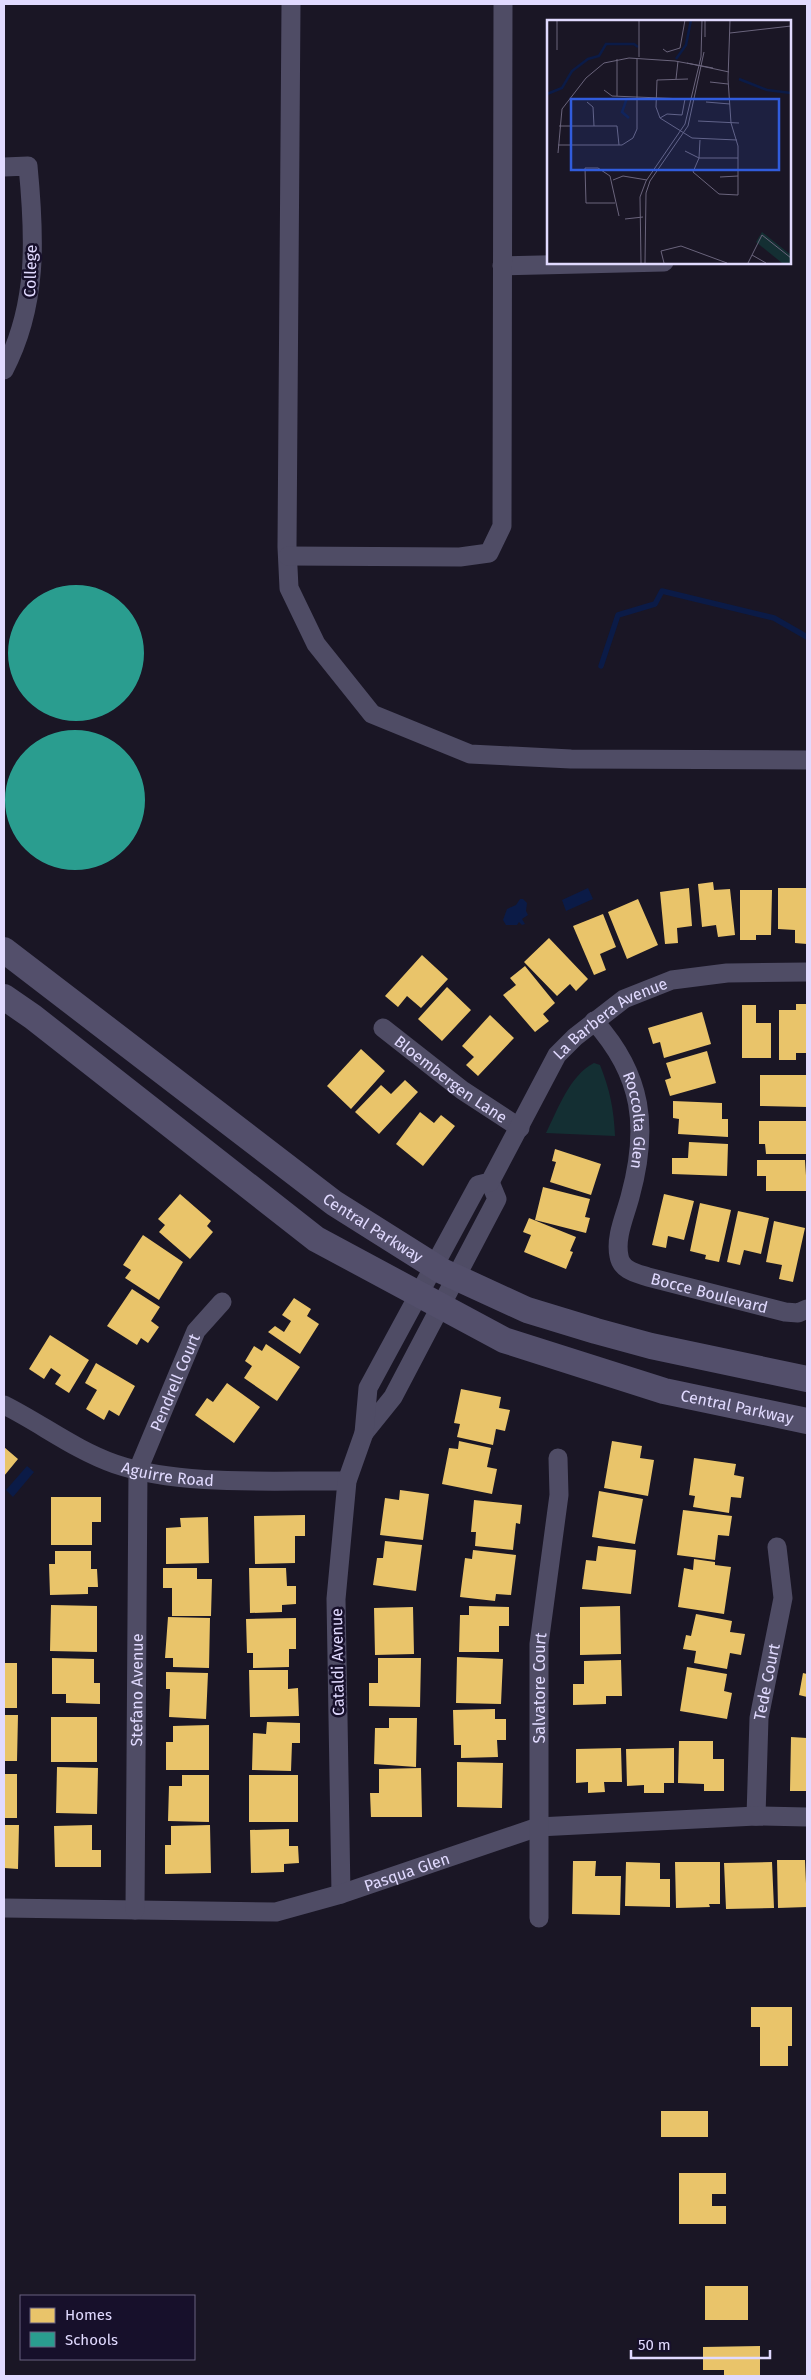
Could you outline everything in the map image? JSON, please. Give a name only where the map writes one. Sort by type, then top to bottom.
[{"type":"main road","name":"Central Parkway","points":[[4,950],[334,1203],[436,1288],[504,1340],[664,1391],[807,1421]]},
{"type":"main road","name":"Central Parkway","points":[[4,997],[33,1017],[316,1240],[436,1288],[527,1310],[651,1346],[807,1379]]},
{"type":"street","points":[[291,4],[289,588],[316,644],[372,714],[470,754],[571,759],[807,760]]},
{"type":"street","points":[[288,556],[460,557],[489,552],[502,526],[503,4]]},
{"type":"street","name":"College","points":[[4,167],[28,166],[31,198],[31,278],[28,306],[15,349],[4,370]]},
{"type":"street","points":[[502,266],[583,264]]},
{"type":"street","name":"La Barbera Avenue","points":[[436,1288],[478,1185],[490,1182],[557,1056],[594,1021],[624,999],[672,980],[727,973],[807,972]]},
{"type":"street","name":"Roccolta Glen","points":[[594,1021],[611,1039],[629,1071],[638,1103],[642,1136],[634,1183],[618,1242],[619,1258]]},
{"type":"street","name":"Bloembergen Lane","points":[[383,1028],[462,1090],[520,1128]]},
{"type":"street","points":[[436,1288],[497,1198],[490,1182]]},
{"type":"street","name":"Bocce Boulevard","points":[[619,1258],[626,1269],[648,1277],[785,1312],[798,1313],[807,1310]]},
{"type":"street","name":"Cataldi Avenue","points":[[341,1894],[336,1599],[347,1481],[364,1432],[368,1388],[436,1288]]},
{"type":"street","name":"Cataldi Avenue","points":[[364,1432],[393,1398],[436,1288]]},
{"type":"street","name":"Pendrell Court","points":[[138,1470],[196,1331],[222,1302]]},
{"type":"street","name":"Aguirre Road","points":[[4,1405],[80,1449],[115,1464],[138,1470],[163,1475],[217,1479],[347,1481]]},
{"type":"street","name":"Salvatore Court","points":[[539,1918],[539,1644],[559,1495],[558,1458]]},
{"type":"street","name":"Stefano Avenue","points":[[135,1910],[138,1470]]},
{"type":"street","name":"Tede Court","points":[[756,1816],[759,1718],[782,1598],[777,1547]]},
{"type":"street","name":"Pasqua Glen","points":[[4,1908],[276,1912],[341,1894],[538,1827],[756,1816],[807,1817]]},
{"type":"green space","points":[[594,1063],[600,1065],[609,1092],[615,1136],[546,1133],[571,1084],[586,1068]]},
{"type":"water","points":[[588,888],[593,899],[566,911],[562,900]]},
{"type":"water","points":[[520,899],[527,903],[526,911],[528,915],[522,919],[525,924],[522,925],[519,922],[517,925],[506,925],[503,920],[507,909],[516,905]]},
{"type":"water","points":[[27,1466],[34,1472],[13,1497],[6,1490]]},
{"type":"building: Homes","points":[[713,882],[714,890],[730,889],[735,935],[718,937],[716,925],[702,927],[698,884]]},
{"type":"building: Homes","points":[[689,888],[692,926],[677,928],[678,943],[665,944],[660,892]]},
{"type":"building: Homes","points":[[778,888],[807,888],[807,944],[795,943],[795,930],[778,929]]},
{"type":"building: Homes","points":[[740,890],[772,890],[771,935],[756,935],[756,940],[740,940]]},
{"type":"building: Homes","points":[[638,899],[658,945],[627,959],[608,912]]},
{"type":"building: Homes","points":[[603,914],[616,947],[600,954],[606,970],[594,975],[573,926]]},
{"type":"building: Homes","points":[[549,938],[588,979],[576,991],[570,984],[557,996],[524,962]]},
{"type":"building: Homes","points":[[422,955],[448,979],[421,1008],[407,996],[398,1007],[385,996]]},
{"type":"building: Homes","points":[[525,966],[555,1003],[543,1014],[549,1021],[535,1032],[503,995],[516,985],[510,978]]},
{"type":"building: Homes","points":[[447,987],[471,1010],[442,1041],[418,1019]]},
{"type":"building: Homes","points":[[796,1004],[807,1004],[807,1053],[796,1053],[796,1060],[779,1060],[779,1010],[796,1010]]},
{"type":"building: Homes","points":[[742,1005],[756,1005],[756,1023],[771,1023],[771,1058],[742,1058]]},
{"type":"building: Homes","points":[[702,1012],[711,1044],[664,1058],[660,1042],[653,1044],[648,1028]]},
{"type":"building: Homes","points":[[490,1015],[514,1038],[478,1076],[466,1065],[474,1057],[462,1046]]},
{"type":"building: Homes","points":[[361,1049],[385,1071],[351,1109],[327,1086]]},
{"type":"building: Homes","points":[[707,1051],[716,1083],[670,1096],[665,1080],[671,1078],[666,1063]]},
{"type":"building: Homes","points":[[760,1075],[806,1075],[807,1107],[760,1106]]},
{"type":"building: Homes","points":[[405,1080],[418,1092],[379,1134],[355,1112],[381,1085],[391,1094]]},
{"type":"building: Homes","points":[[673,1101],[722,1103],[722,1119],[728,1119],[728,1137],[678,1134],[679,1119],[673,1118]]},
{"type":"building: Homes","points":[[420,1112],[434,1123],[441,1115],[455,1126],[423,1166],[396,1144]]},
{"type":"building: Homes","points":[[759,1121],[807,1121],[807,1154],[766,1154],[765,1144],[759,1144]]},
{"type":"building: Homes","points":[[689,1142],[728,1144],[727,1176],[672,1174],[672,1158],[688,1158]]},
{"type":"building: Homes","points":[[555,1149],[601,1164],[591,1195],[550,1182],[556,1162],[552,1161]]},
{"type":"building: Homes","points":[[757,1160],[805,1160],[807,1191],[766,1191],[766,1176],[757,1176]]},
{"type":"building: Homes","points":[[543,1187],[590,1199],[585,1217],[590,1218],[586,1233],[535,1220]]},
{"type":"building: Homes","points":[[180,1194],[211,1221],[207,1226],[213,1232],[190,1259],[159,1232],[165,1225],[158,1219]]},
{"type":"building: Homes","points":[[664,1194],[694,1201],[684,1240],[668,1236],[666,1248],[652,1245]]},
{"type":"building: Homes","points":[[700,1203],[731,1210],[719,1262],[705,1259],[706,1255],[690,1251]]},
{"type":"building: Homes","points":[[738,1211],[769,1218],[761,1254],[744,1250],[740,1265],[727,1262]]},
{"type":"building: Homes","points":[[529,1218],[576,1237],[570,1251],[573,1252],[566,1269],[524,1252],[531,1235],[523,1232]]},
{"type":"building: Homes","points":[[774,1221],[805,1228],[793,1282],[779,1279],[782,1265],[766,1262]]},
{"type":"building: Homes","points":[[143,1235],[183,1262],[159,1300],[125,1278],[131,1270],[123,1265]]},
{"type":"building: Homes","points":[[132,1289],[160,1307],[151,1321],[159,1327],[148,1343],[141,1338],[137,1345],[107,1326]]},
{"type":"building: Homes","points":[[294,1298],[311,1309],[307,1316],[319,1324],[300,1354],[268,1332],[275,1326],[284,1332],[291,1321],[282,1315]]},
{"type":"building: Homes","points":[[50,1335],[89,1360],[69,1393],[55,1384],[61,1375],[51,1368],[44,1379],[29,1369]]},
{"type":"building: Homes","points":[[266,1344],[300,1367],[277,1401],[244,1378],[252,1366],[245,1361],[254,1346],[262,1351]]},
{"type":"building: Homes","points":[[96,1363],[135,1386],[119,1416],[109,1410],[104,1420],[86,1409],[97,1390],[85,1383]]},
{"type":"building: Homes","points":[[227,1383],[260,1407],[234,1443],[195,1415],[207,1398],[213,1402]]},
{"type":"building: Homes","points":[[461,1389],[501,1397],[499,1408],[510,1410],[505,1431],[496,1429],[493,1445],[457,1437],[460,1424],[454,1423]]},
{"type":"building: Homes","points":[[459,1441],[491,1448],[487,1467],[497,1469],[492,1494],[442,1484],[449,1448],[458,1449]]},
{"type":"building: Homes","points":[[612,1441],[642,1446],[640,1458],[654,1460],[648,1496],[604,1488]]},
{"type":"building: Homes","points":[[4,1447],[18,1459],[4,1476]]},
{"type":"building: Homes","points":[[694,1458],[736,1464],[734,1475],[744,1477],[741,1498],[731,1497],[729,1513],[693,1507],[695,1496],[689,1495]]},
{"type":"building: Homes","points":[[400,1490],[429,1494],[423,1540],[380,1535],[385,1498],[399,1500]]},
{"type":"building: Homes","points":[[599,1491],[643,1499],[635,1544],[592,1537]]},
{"type":"building: Homes","points":[[51,1497],[101,1497],[101,1522],[92,1522],[92,1545],[51,1545]]},
{"type":"building: Homes","points":[[474,1500],[522,1505],[520,1524],[516,1523],[513,1550],[475,1546],[476,1532],[471,1532]]},
{"type":"building: Homes","points":[[683,1510],[732,1516],[729,1536],[718,1535],[715,1560],[677,1555]]},
{"type":"building: Homes","points":[[305,1515],[305,1536],[295,1536],[295,1563],[255,1564],[254,1516]]},
{"type":"building: Homes","points":[[208,1517],[209,1563],[166,1564],[166,1528],[181,1527],[180,1518]]},
{"type":"building: Homes","points":[[385,1541],[422,1545],[416,1591],[373,1585],[377,1558],[383,1558]]},
{"type":"building: Homes","points":[[598,1546],[636,1550],[631,1594],[582,1589],[586,1560],[596,1561]]},
{"type":"building: Homes","points":[[473,1550],[516,1555],[511,1595],[496,1594],[495,1601],[460,1597],[465,1558],[472,1559]]},
{"type":"building: Homes","points":[[55,1551],[91,1551],[91,1569],[97,1569],[98,1587],[88,1587],[88,1594],[50,1595],[49,1564],[55,1564]]},
{"type":"building: Homes","points":[[694,1559],[715,1562],[715,1565],[731,1567],[724,1614],[678,1607],[684,1568],[693,1570]]},
{"type":"building: Homes","points":[[163,1568],[197,1568],[197,1579],[212,1579],[211,1616],[172,1616],[172,1588],[163,1588]]},
{"type":"building: Homes","points":[[249,1568],[286,1568],[287,1586],[296,1586],[296,1604],[282,1605],[282,1612],[250,1613]]},
{"type":"building: Homes","points":[[51,1605],[97,1606],[97,1652],[50,1651]]},
{"type":"building: Homes","points":[[469,1606],[509,1607],[509,1626],[499,1626],[499,1652],[459,1652],[460,1615],[469,1615]]},
{"type":"building: Homes","points":[[620,1606],[621,1654],[580,1655],[580,1607]]},
{"type":"building: Homes","points":[[413,1607],[414,1654],[375,1655],[374,1608]]},
{"type":"building: Homes","points":[[696,1614],[732,1621],[730,1632],[745,1634],[741,1655],[730,1653],[727,1669],[694,1663],[696,1651],[683,1649],[686,1635],[691,1636]]},
{"type":"building: Homes","points":[[168,1617],[210,1618],[209,1668],[173,1667],[173,1658],[165,1658]]},
{"type":"building: Homes","points":[[296,1618],[296,1649],[289,1649],[289,1667],[253,1668],[253,1653],[247,1653],[246,1619]]},
{"type":"building: Homes","points":[[457,1657],[503,1659],[501,1704],[456,1703]]},
{"type":"building: Homes","points":[[52,1658],[94,1659],[94,1683],[100,1683],[100,1704],[66,1703],[66,1694],[52,1694]]},
{"type":"building: Homes","points":[[378,1658],[421,1658],[420,1707],[369,1706],[369,1683],[378,1683]]},
{"type":"building: Homes","points":[[621,1660],[622,1696],[606,1696],[606,1704],[573,1705],[573,1684],[584,1684],[584,1661]]},
{"type":"building: Homes","points":[[4,1663],[17,1663],[17,1708],[4,1708]]},
{"type":"building: Homes","points":[[687,1667],[727,1674],[724,1691],[732,1693],[727,1719],[680,1711]]},
{"type":"building: Homes","points":[[249,1670],[288,1670],[288,1689],[298,1688],[299,1716],[250,1717]]},
{"type":"building: Homes","points":[[166,1672],[208,1673],[206,1719],[169,1717],[170,1689],[166,1689]]},
{"type":"building: Homes","points":[[803,1673],[807,1674],[807,1697],[799,1695]]},
{"type":"building: Homes","points":[[495,1709],[495,1719],[506,1719],[506,1740],[497,1740],[498,1757],[461,1758],[461,1745],[454,1745],[453,1710]]},
{"type":"building: Homes","points":[[4,1715],[18,1715],[17,1761],[4,1761]]},
{"type":"building: Homes","points":[[51,1717],[97,1717],[97,1762],[51,1762]]},
{"type":"building: Homes","points":[[389,1718],[417,1718],[416,1767],[374,1764],[375,1728],[389,1728]]},
{"type":"building: Homes","points":[[267,1722],[300,1723],[300,1743],[292,1743],[291,1771],[252,1770],[253,1733],[266,1734]]},
{"type":"building: Homes","points":[[209,1725],[209,1770],[166,1770],[166,1742],[173,1742],[173,1726]]},
{"type":"building: Homes","points":[[791,1737],[807,1738],[807,1791],[790,1791]]},
{"type":"building: Homes","points":[[679,1741],[713,1741],[713,1759],[724,1759],[724,1791],[704,1791],[704,1784],[678,1783]]},
{"type":"building: Homes","points":[[621,1748],[622,1782],[604,1782],[605,1792],[588,1793],[588,1782],[576,1783],[576,1749]]},
{"type":"building: Homes","points":[[674,1748],[674,1783],[664,1783],[664,1793],[644,1793],[644,1785],[627,1786],[626,1749]]},
{"type":"building: Homes","points":[[457,1762],[503,1763],[502,1808],[457,1807]]},
{"type":"building: Homes","points":[[57,1767],[98,1768],[97,1814],[56,1813]]},
{"type":"building: Homes","points":[[421,1768],[422,1817],[371,1817],[370,1793],[379,1793],[379,1769]]},
{"type":"building: Homes","points":[[4,1774],[17,1774],[17,1818],[4,1818]]},
{"type":"building: Homes","points":[[182,1775],[209,1775],[209,1822],[168,1821],[169,1786],[182,1786]]},
{"type":"building: Homes","points":[[249,1775],[298,1775],[298,1822],[249,1822]]},
{"type":"building: Homes","points":[[4,1825],[19,1825],[18,1869],[4,1868]]},
{"type":"building: Homes","points":[[92,1825],[92,1850],[101,1850],[101,1867],[55,1867],[54,1826]]},
{"type":"building: Homes","points":[[210,1825],[211,1873],[165,1874],[165,1845],[171,1845],[171,1826]]},
{"type":"building: Homes","points":[[289,1829],[289,1846],[298,1846],[299,1863],[284,1864],[284,1872],[251,1873],[250,1830]]},
{"type":"building: Homes","points":[[777,1860],[805,1860],[807,1907],[778,1908]]},
{"type":"building: Homes","points":[[573,1861],[596,1861],[595,1876],[621,1876],[620,1915],[572,1914]]},
{"type":"building: Homes","points":[[626,1862],[660,1863],[660,1879],[670,1879],[670,1907],[625,1906]]},
{"type":"building: Homes","points":[[675,1862],[720,1862],[720,1904],[709,1904],[710,1907],[676,1908]]},
{"type":"building: Homes","points":[[772,1862],[774,1908],[726,1909],[724,1863]]},
{"type":"building: Homes","points":[[751,2007],[792,2007],[792,2046],[788,2046],[788,2066],[760,2066],[760,2027],[751,2027]]},
{"type":"building: Homes","points":[[661,2111],[708,2111],[708,2137],[661,2137]]},
{"type":"building: Homes","points":[[679,2173],[726,2173],[726,2194],[712,2194],[712,2206],[726,2206],[726,2224],[679,2224]]},
{"type":"building: Homes","points":[[705,2286],[748,2286],[748,2320],[705,2320]]},
{"type":"building: Homes","points":[[760,2346],[760,2376],[724,2376],[724,2370],[703,2370],[703,2347]]},
{"type":"building: Schools","points":[[76,585],[102,590],[114,596],[124,605],[133,615],[139,627],[144,653],[139,679],[133,691],[124,701],[114,710],[102,716],[76,721],[50,716],[38,710],[28,701],[19,691],[13,679],[8,653],[13,627],[19,615],[28,605],[38,596],[50,590]]},
{"type":"building: Schools","points":[[75,730],[89,731],[102,735],[125,750],[140,773],[144,786],[144,814],[140,827],[125,850],[102,865],[89,869],[75,870],[61,869],[48,865],[25,850],[10,827],[6,814],[5,800],[6,786],[10,773],[25,750],[48,735],[61,731]]},
{"type":"waterway","points":[[601,666],[618,615],[655,604],[662,591],[774,618],[807,637]]}]
